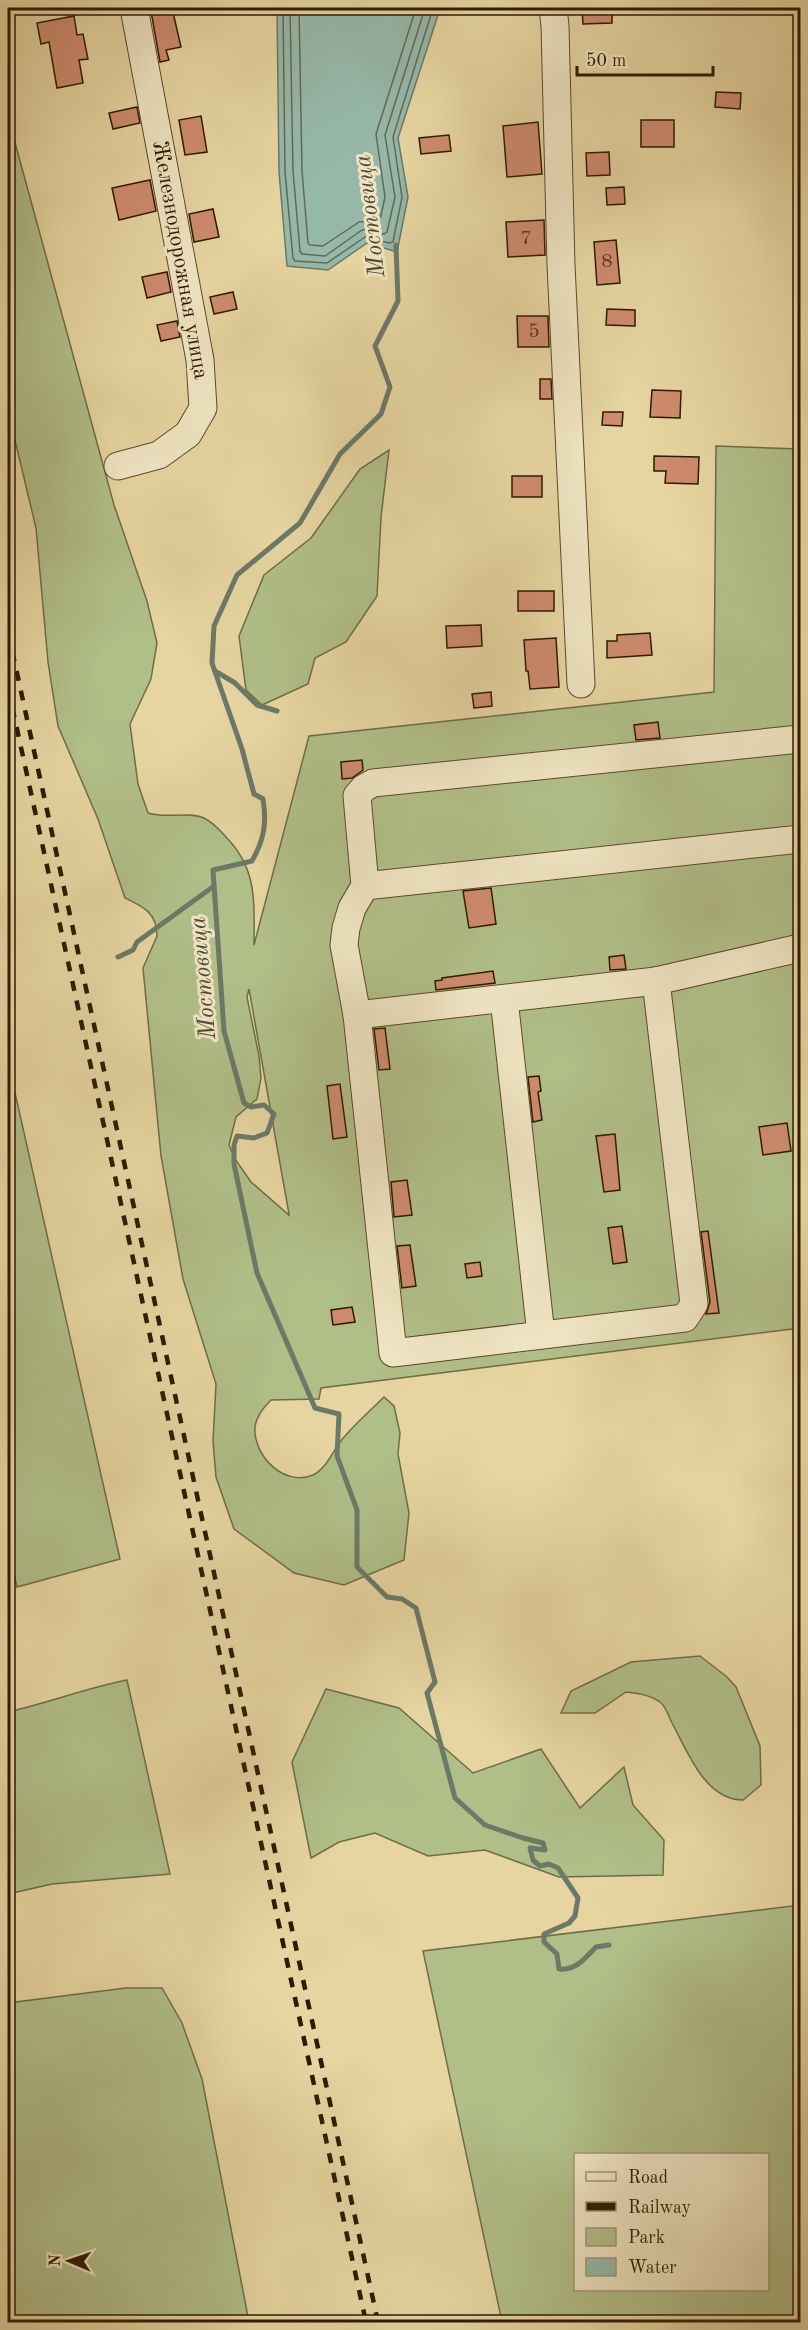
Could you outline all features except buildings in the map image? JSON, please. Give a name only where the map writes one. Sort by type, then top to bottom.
[{"type":"street","name":"Железнодорожная улица","points":[[118,466],[159,455],[188,434],[203,408],[200,360],[134,8]]},
{"type":"street","points":[[552,8],[555,26],[561,265],[581,684]]},
{"type":"street","points":[[656,981],[694,1304],[685,1318],[393,1353],[357,1015],[344,945],[345,928],[352,908],[365,886],[357,796],[364,788],[374,783],[801,739]]},
{"type":"street","points":[[365,886],[801,839]]},
{"type":"street","points":[[357,1015],[656,981],[801,948]]},
{"type":"street","points":[[504,999],[541,1335]]},
{"type":"green space","points":[[8,117],[114,505],[147,601],[157,643],[151,679],[130,724],[138,784],[148,813],[191,815],[204,818],[218,828],[236,848],[249,874],[252,887],[254,945],[309,736],[714,692],[716,446],[800,449],[800,1328],[321,1388],[319,1399],[271,1400],[261,1412],[255,1427],[259,1448],[272,1466],[281,1473],[302,1478],[313,1475],[323,1468],[345,1436],[384,1397],[394,1406],[400,1433],[398,1454],[409,1513],[404,1560],[344,1585],[294,1573],[234,1529],[216,1477],[213,1441],[216,1384],[183,1279],[161,1156],[143,968],[157,936],[155,922],[152,916],[138,904],[125,898],[98,819],[58,726],[48,662],[36,528],[8,411]],"holes":[[[249,989],[289,1215],[251,1182],[235,1159],[229,1145],[236,1117],[257,1099],[261,1078],[247,997]]]},
{"type":"green space","points":[[389,450],[381,517],[377,596],[346,642],[315,658],[308,684],[262,705],[246,690],[239,636],[264,575],[311,538],[360,469]]},
{"type":"green space","points":[[8,1073],[11,1075],[120,1559],[17,1587],[8,1547]]},
{"type":"green space","points":[[700,1656],[736,1687],[760,1746],[761,1785],[743,1800],[730,1798],[718,1792],[708,1783],[691,1760],[664,1707],[653,1698],[626,1692],[595,1713],[561,1713],[571,1691],[631,1662]]},
{"type":"green space","points":[[127,1680],[170,1874],[52,1884],[8,1894],[8,1712]]},
{"type":"green space","points":[[326,1689],[399,1708],[473,1773],[541,1749],[580,1808],[624,1767],[633,1805],[664,1840],[663,1875],[559,1877],[485,1850],[428,1856],[375,1833],[339,1842],[311,1858],[292,1762]]},
{"type":"green space","points":[[800,1905],[800,2322],[502,2322],[423,1951]]},
{"type":"green space","points":[[126,1988],[162,1988],[182,2023],[202,2079],[249,2322],[8,2322],[8,2003]]},
{"type":"water","points":[[277,8],[439,8],[398,138],[408,197],[397,252],[367,243],[328,270],[287,266],[279,172]]},
{"type":"waterway","name":"Мостовица","points":[[396,245],[398,301],[375,346],[390,387],[381,414],[340,454],[300,523],[237,575],[214,626],[212,663],[242,749],[254,794],[263,799],[265,816],[262,838],[252,861],[213,870],[224,1031],[244,1103],[251,1107],[264,1105],[274,1114],[267,1133],[254,1138],[237,1136],[234,1145],[234,1164],[257,1273],[315,1408],[339,1414],[337,1456],[357,1510],[357,1567],[387,1597],[402,1599],[416,1608],[435,1682],[427,1693],[455,1798],[485,1825],[543,1843],[545,1850],[530,1848],[533,1860],[540,1866],[549,1864],[558,1868],[578,1898],[575,1916],[569,1923],[544,1934],[544,1942],[557,1954],[559,1969],[575,1966],[596,1947],[609,1945]]},
{"type":"waterway","points":[[215,671],[235,683],[257,705],[277,711]]},
{"type":"waterway","points":[[118,957],[133,950],[137,942],[214,886]]},
{"type":"railway","points":[[8,632],[378,2322]]},
{"type":"railway","points":[[8,688],[366,2322]]}]
